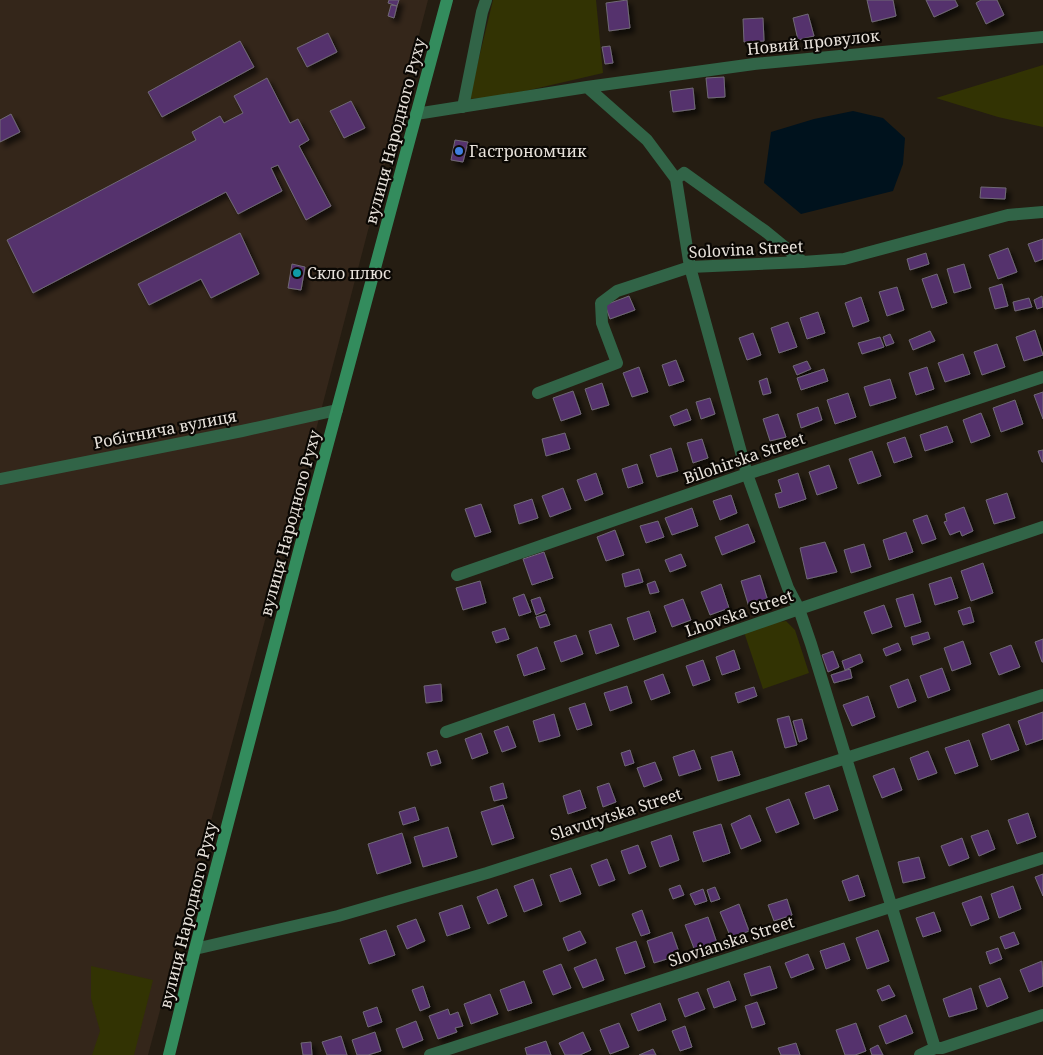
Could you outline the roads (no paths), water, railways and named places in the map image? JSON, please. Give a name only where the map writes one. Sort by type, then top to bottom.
[{"type":"main road","name":"вулиця Народного Руху","points":[[169,1055],[195,949],[337,410],[447,0]]},
{"type":"street","points":[[463,107],[486,0]]},
{"type":"street","name":"Новий провулок","points":[[416,114],[586,87],[754,64],[1043,37]]},
{"type":"street","points":[[586,87],[647,140],[676,179],[690,267],[747,474],[788,588],[799,609],[811,644],[935,1048]]},
{"type":"street","points":[[676,179],[684,173],[765,231],[803,262]]},
{"type":"street","name":"Solovina Street","points":[[538,393],[618,363],[602,323],[601,303],[617,291],[690,267],[844,259],[1008,215],[1043,212]]},
{"type":"street","name":"Bilohirska Street","points":[[457,575],[747,474],[1043,377]]},
{"type":"street","name":"Робітнича вулиця","points":[[0,479],[337,410]]},
{"type":"street","name":"Lhovska Street","points":[[446,732],[799,609],[1043,528]]},
{"type":"street","name":"Slavutytska Street","points":[[195,949],[338,916],[487,873],[1043,695]]},
{"type":"street","name":"Slovianska Street","points":[[430,1055],[1043,858]]},
{"type":"street","points":[[920,1055],[935,1048],[942,1048],[1043,1015]]},
{"type":"water","points":[[853,111],[883,118],[905,138],[903,164],[893,191],[801,214],[764,183],[771,132],[814,119]]},
{"type":"place","name":"Гастрономчик","points":[[459,151]]},
{"type":"place","name":"Скло плюс","points":[[297,273]]}]
